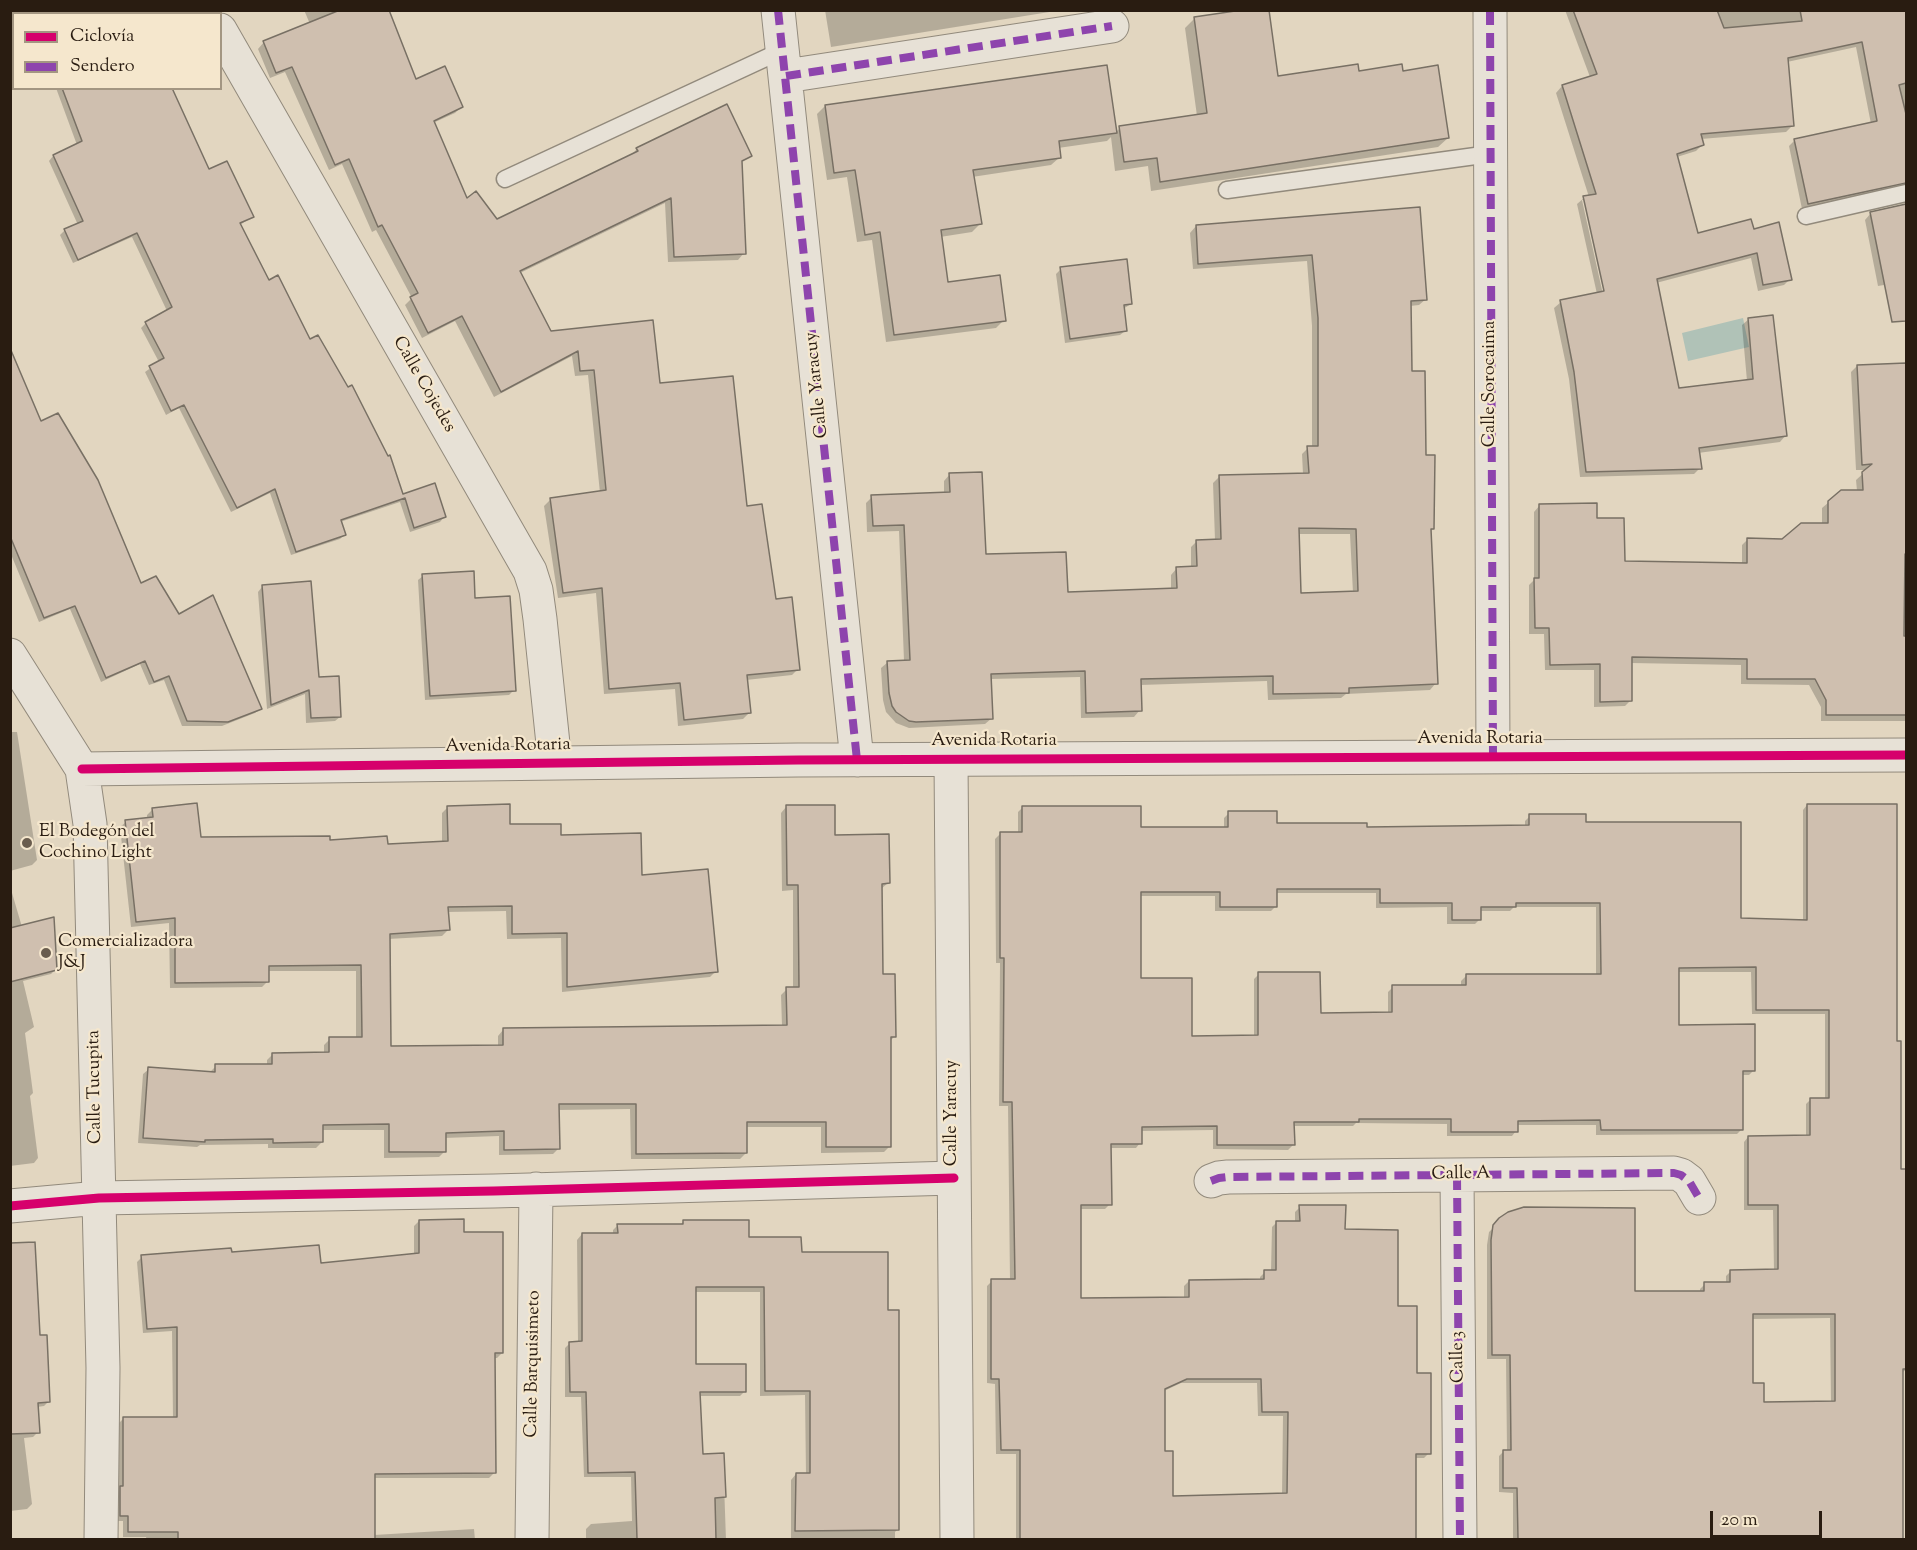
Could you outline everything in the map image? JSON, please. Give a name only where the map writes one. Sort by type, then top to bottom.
[{"type":"street","name":"Calle Yaracuy","points":[[778,10],[857,760]]},
{"type":"street","name":"Calle Sorocaima","points":[[1490,10],[1493,757]]},
{"type":"street","points":[[784,63],[1112,26]]},
{"type":"street","name":"Calle Cojedes","points":[[222,33],[530,571],[540,619],[555,763]]},
{"type":"street","name":"Calle Tucupita","points":[[10,655],[22,692],[82,769],[90,824],[103,1368],[101,1539]]},
{"type":"street","name":"Avenida Rotaria","points":[[82,769],[951,759],[1906,755]]},
{"type":"street","name":"Calle Yaracuy","points":[[951,759],[957,1539]]},
{"type":"street","name":"Calle A","points":[[1211,1181],[1228,1177],[1674,1173],[1689,1180],[1699,1198]]},
{"type":"street","name":"Calle 3","points":[[1457,1175],[1460,1539]]},
{"type":"street","points":[[10,1206],[99,1198],[536,1190],[954,1178]]},
{"type":"street","name":"Calle Barquisimeto","points":[[532,1539],[536,1190]]},
{"type":"lane","points":[[505,179],[784,63]]},
{"type":"lane","points":[[1227,190],[1490,154]]},
{"type":"lane","points":[[1806,216],[1906,193]]},
{"type":"shaded area","points":[[1743,318],[1749,347],[1688,361],[1682,333]]},
{"type":"building","points":[[340,10],[389,10],[416,79],[445,66],[463,107],[434,121],[467,198],[476,191],[497,219],[638,151],[636,148],[727,104],[752,156],[742,161],[746,254],[674,257],[671,198],[520,271],[551,331],[653,320],[660,383],[733,376],[747,506],[762,504],[776,599],[792,597],[800,670],[747,675],[751,713],[684,720],[680,683],[609,689],[602,588],[563,593],[550,498],[606,490],[594,370],[580,371],[578,351],[501,392],[462,316],[428,333],[410,297],[418,293],[382,225],[378,227],[349,159],[335,165],[292,67],[276,73],[263,41]]},
{"type":"building","points":[[1242,10],[1269,10],[1278,76],[1358,64],[1359,71],[1402,64],[1403,71],[1438,65],[1449,138],[1160,182],[1157,158],[1124,162],[1119,126],[1207,113],[1194,17]]},
{"type":"building","points":[[1573,10],[1717,10],[1724,28],[1802,21],[1800,10],[1906,10],[1906,83],[1899,85],[1906,114],[1906,183],[1808,204],[1794,139],[1877,121],[1862,42],[1788,58],[1794,126],[1701,134],[1704,145],[1677,154],[1698,233],[1751,219],[1754,229],[1779,222],[1792,280],[1763,285],[1757,253],[1657,279],[1679,388],[1753,379],[1748,318],[1773,315],[1787,436],[1699,448],[1702,469],[1586,472],[1574,372],[1560,300],[1604,291],[1583,196],[1596,194],[1562,85],[1597,74]]},
{"type":"building","points":[[1107,65],[1117,133],[1059,141],[1061,158],[973,170],[982,224],[941,230],[948,282],[1000,275],[1006,321],[894,335],[880,232],[865,235],[855,170],[834,173],[825,105]]},
{"type":"building","points":[[63,90],[173,90],[209,169],[227,161],[254,217],[240,223],[269,280],[278,275],[310,339],[318,335],[348,387],[352,385],[388,456],[390,455],[403,494],[435,483],[446,517],[414,528],[405,498],[341,520],[346,535],[296,552],[275,489],[237,508],[184,405],[171,411],[149,366],[164,358],[145,322],[172,307],[137,233],[78,260],[64,229],[83,221],[53,155],[82,141]]},
{"type":"building","points":[[1906,204],[1906,321],[1892,322],[1870,212]]},
{"type":"building","points":[[1420,207],[1427,300],[1411,301],[1412,371],[1425,371],[1426,455],[1435,455],[1434,529],[1431,529],[1438,684],[1349,688],[1349,693],[1273,694],[1273,676],[1141,679],[1142,711],[1086,713],[1085,671],[991,674],[993,719],[909,721],[896,712],[892,706],[887,661],[910,660],[904,525],[873,526],[871,495],[950,492],[949,473],[982,472],[986,554],[1066,552],[1068,592],[1177,588],[1176,567],[1197,566],[1196,540],[1221,539],[1219,475],[1309,473],[1307,446],[1318,446],[1318,318],[1312,255],[1198,264],[1196,225]],"holes":[[[1299,528],[1356,529],[1358,591],[1301,593]]]},
{"type":"building","points":[[1127,259],[1132,304],[1124,305],[1127,331],[1070,339],[1060,267]]},
{"type":"building","points":[[10,348],[41,421],[58,413],[98,480],[141,583],[156,576],[179,614],[213,595],[262,709],[228,722],[187,721],[169,676],[154,682],[145,661],[106,678],[75,606],[44,618],[10,536]]},
{"type":"building","points":[[1906,363],[1904,636],[1906,636],[1906,715],[1826,715],[1826,700],[1815,679],[1747,679],[1747,659],[1632,657],[1632,701],[1600,702],[1600,664],[1550,665],[1549,628],[1535,628],[1534,578],[1539,578],[1539,504],[1597,503],[1597,518],[1624,518],[1625,561],[1747,563],[1747,538],[1782,539],[1801,523],[1828,523],[1828,501],[1841,490],[1863,490],[1862,472],[1872,464],[1862,465],[1857,365]]},
{"type":"building","points":[[474,571],[475,598],[510,596],[516,691],[430,696],[422,574]]},
{"type":"building","points":[[311,581],[319,677],[339,676],[341,717],[311,718],[309,690],[271,705],[262,585]]},
{"type":"building","points":[[197,803],[201,837],[330,836],[330,840],[387,836],[388,844],[448,841],[447,806],[510,804],[510,824],[561,824],[561,835],[641,833],[642,875],[708,869],[718,972],[567,987],[567,933],[512,934],[512,906],[448,907],[450,930],[390,934],[391,1046],[503,1045],[503,1028],[787,1025],[786,987],[799,987],[798,885],[787,885],[786,805],[835,805],[835,835],[889,834],[890,883],[882,884],[883,974],[895,974],[896,1037],[891,1037],[891,1147],[826,1147],[826,1122],[747,1122],[747,1153],[636,1154],[636,1104],[559,1104],[560,1149],[504,1150],[504,1131],[446,1133],[446,1152],[389,1152],[389,1124],[323,1125],[323,1142],[273,1143],[273,1139],[205,1140],[205,1142],[143,1138],[148,1067],[215,1072],[215,1064],[272,1064],[272,1053],[329,1052],[329,1037],[362,1037],[361,965],[269,966],[269,982],[175,983],[175,918],[136,922],[125,820],[153,817],[152,808]]},
{"type":"building","points":[[1807,804],[1897,804],[1897,1041],[1901,1041],[1901,1169],[1906,1169],[1903,1539],[1518,1539],[1517,1488],[1503,1488],[1503,1450],[1511,1450],[1510,1355],[1492,1355],[1491,1240],[1493,1225],[1499,1218],[1508,1212],[1524,1207],[1635,1208],[1635,1291],[1704,1291],[1704,1282],[1730,1282],[1730,1270],[1778,1269],[1778,1205],[1748,1205],[1748,1136],[1810,1135],[1810,1098],[1829,1098],[1829,1010],[1756,1010],[1756,967],[1679,968],[1679,1025],[1755,1024],[1755,1071],[1743,1071],[1743,1130],[1601,1130],[1600,1120],[1518,1121],[1518,1132],[1451,1132],[1451,1119],[1359,1119],[1359,1122],[1294,1122],[1295,1145],[1217,1145],[1217,1126],[1142,1127],[1142,1144],[1111,1144],[1112,1205],[1081,1205],[1081,1298],[1189,1297],[1189,1280],[1264,1279],[1264,1270],[1276,1270],[1276,1221],[1300,1221],[1299,1205],[1346,1205],[1345,1229],[1398,1230],[1398,1306],[1417,1306],[1417,1373],[1431,1373],[1431,1454],[1416,1454],[1416,1539],[1020,1539],[1020,1450],[1001,1450],[999,1379],[991,1379],[991,1279],[1015,1279],[1012,1102],[1003,1102],[1004,958],[1000,958],[1000,832],[1022,832],[1022,806],[1141,806],[1141,827],[1228,827],[1228,811],[1277,811],[1277,823],[1367,823],[1367,827],[1529,825],[1529,814],[1586,814],[1586,822],[1741,822],[1741,918],[1807,920]],"holes":[[[1277,889],[1380,889],[1380,903],[1452,903],[1452,920],[1481,920],[1481,907],[1516,907],[1516,903],[1600,903],[1601,974],[1466,974],[1466,985],[1392,985],[1392,1012],[1321,1013],[1320,972],[1258,972],[1258,1035],[1192,1036],[1192,978],[1141,978],[1141,892],[1220,892],[1220,907],[1277,907]],[[1753,1314],[1835,1314],[1835,1401],[1764,1402],[1764,1383],[1753,1383]],[[1187,1379],[1261,1379],[1262,1412],[1288,1412],[1287,1493],[1173,1496],[1173,1451],[1165,1451],[1165,1389]]]},
{"type":"building","points":[[54,917],[57,970],[10,982],[10,928]]},
{"type":"building","points":[[464,1219],[464,1232],[503,1232],[503,1353],[495,1353],[496,1473],[375,1474],[375,1539],[178,1539],[178,1532],[128,1532],[128,1516],[120,1516],[120,1486],[123,1486],[123,1417],[177,1417],[177,1327],[147,1329],[141,1255],[231,1248],[232,1252],[319,1245],[321,1263],[419,1253],[419,1220]]},
{"type":"building","points":[[683,1220],[749,1220],[749,1237],[801,1237],[802,1252],[888,1252],[888,1310],[899,1310],[899,1530],[795,1531],[796,1473],[810,1473],[810,1391],[765,1391],[764,1287],[696,1287],[696,1364],[746,1364],[746,1392],[700,1392],[703,1454],[724,1453],[726,1497],[715,1498],[716,1539],[637,1539],[635,1472],[588,1473],[586,1392],[570,1392],[569,1342],[582,1341],[582,1233],[618,1233],[617,1224],[683,1224]]},
{"type":"building","points":[[35,1242],[40,1335],[47,1335],[50,1402],[38,1403],[40,1433],[10,1434],[10,1243]]},
{"type":"marked path","points":[[778,10],[857,760]]},
{"type":"marked path","points":[[1490,10],[1493,757]]},
{"type":"marked path","points":[[786,76],[1112,26]]},
{"type":"marked path","points":[[1211,1181],[1228,1177],[1674,1173],[1689,1181],[1699,1198]]},
{"type":"marked path","points":[[1457,1175],[1460,1540]]},
{"type":"cycle path","points":[[82,769],[798,760],[1906,755]]},
{"type":"cycle path","points":[[10,1206],[99,1198],[494,1191],[954,1178]]},
{"type":"place","name":"El Bodegón del Cochino Light","points":[[27,843]]},
{"type":"place","name":"Comercializadora J&J","points":[[46,953]]}]
